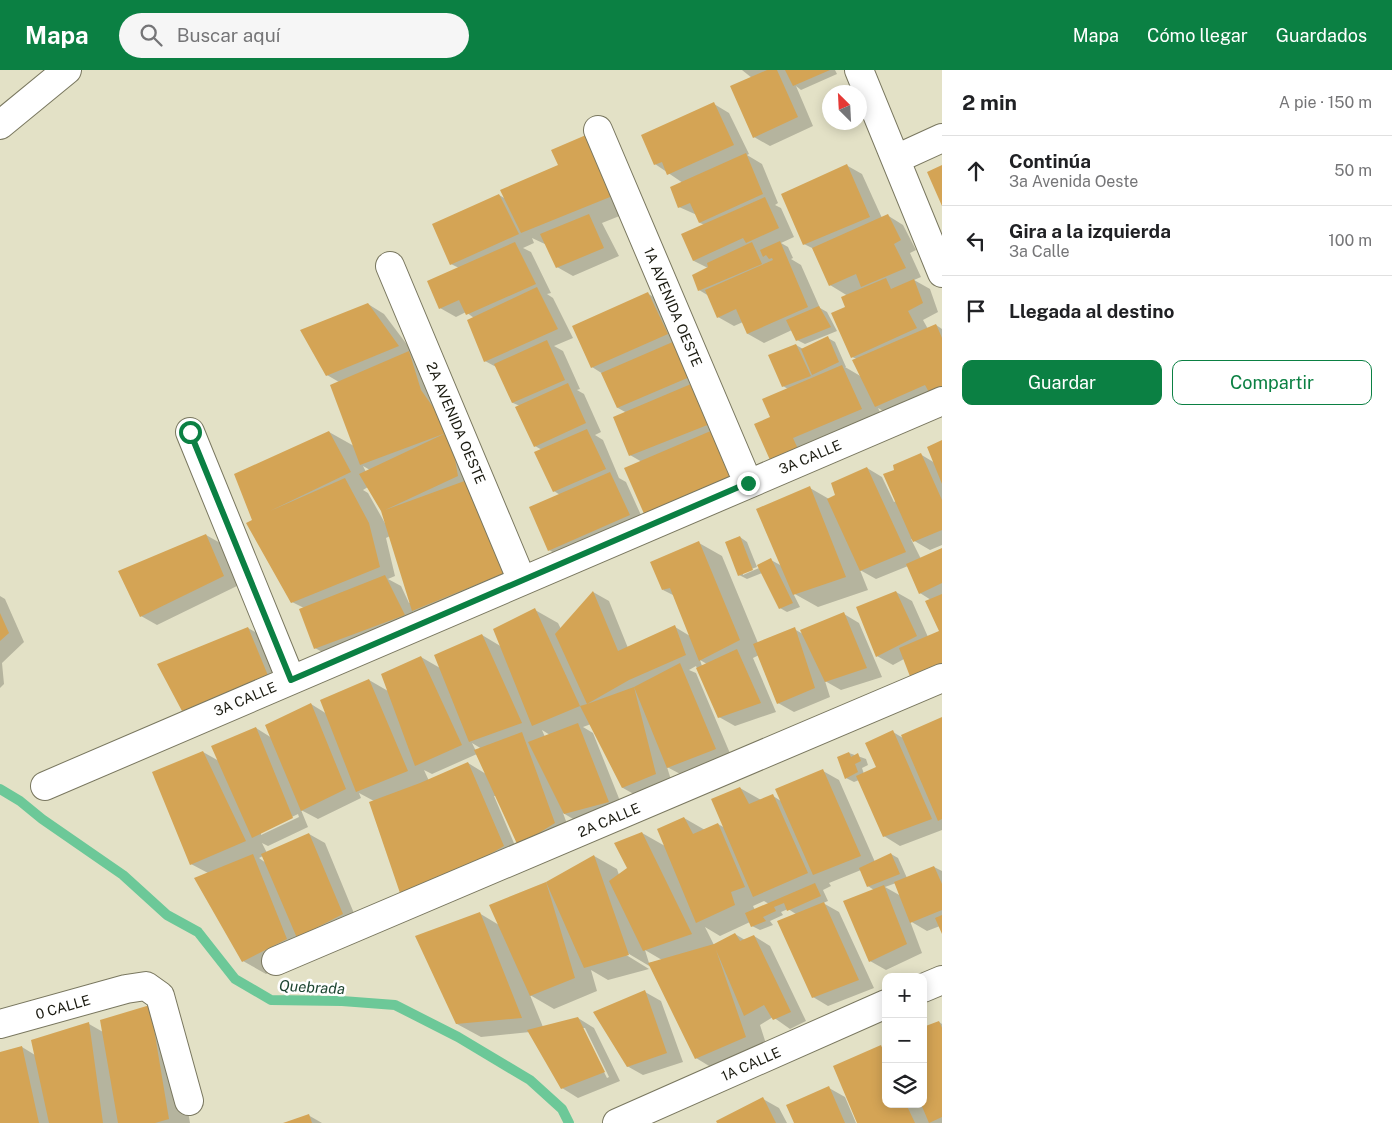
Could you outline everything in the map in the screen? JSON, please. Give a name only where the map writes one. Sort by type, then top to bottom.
[{"type":"street","points":[[0,125],[67,70]]},
{"type":"street","points":[[859,70],[942,273]]},
{"type":"street","name":"1A AVENIDA OESTE","points":[[598,130],[748,483]]},
{"type":"street","points":[[896,159],[942,138]]},
{"type":"street","name":"2A AVENIDA OESTE","points":[[390,266],[522,581]]},
{"type":"street","name":"3A CALLE","points":[[45,786],[942,401]]},
{"type":"street","points":[[190,432],[291,680]]},
{"type":"street","name":"2A CALLE","points":[[276,962],[942,678]]},
{"type":"street","points":[[927,986],[942,980]]},
{"type":"street","name":"0 CALLE","points":[[0,1024],[126,989],[146,986],[160,996],[189,1101]]},
{"type":"street","name":"1A CALLE","points":[[617,1123],[882,1006]]},
{"type":"building","points":[[767,70],[777,70],[798,117],[753,138],[730,86]]},
{"type":"building","points":[[785,70],[830,70],[793,86]]},
{"type":"building","points":[[714,102],[734,145],[667,175],[662,162],[654,165],[641,135]]},
{"type":"building","points":[[586,135],[615,195],[521,233],[500,190],[558,165],[551,150]]},
{"type":"building","points":[[746,153],[763,194],[699,223],[690,203],[678,208],[670,187]]},
{"type":"building","points":[[847,164],[870,217],[803,245],[781,194]]},
{"type":"building","points":[[942,165],[942,206],[927,172]]},
{"type":"building","points":[[499,194],[519,234],[450,265],[432,224]]},
{"type":"building","points":[[765,197],[779,228],[746,243],[743,238],[693,261],[681,234]]},
{"type":"building","points":[[589,214],[604,248],[556,268],[540,234]]},
{"type":"building","points":[[888,214],[901,240],[894,244],[906,268],[861,287],[856,274],[829,286],[812,248]]},
{"type":"building","points":[[780,241],[808,307],[747,334],[736,309],[717,318],[705,290],[773,260],[772,258],[769,259],[766,255],[763,257],[760,250]]},
{"type":"building","points":[[515,242],[536,284],[466,315],[459,300],[439,309],[427,281]]},
{"type":"building","points":[[752,242],[762,264],[698,291],[692,275],[708,267],[707,263]]},
{"type":"building","points":[[886,278],[891,289],[914,279],[923,303],[908,311],[917,328],[851,358],[831,313],[845,307],[841,297]]},
{"type":"building","points":[[537,287],[558,329],[484,362],[467,320]]},
{"type":"building","points":[[648,292],[668,334],[591,368],[572,326]]},
{"type":"building","points":[[368,303],[399,346],[326,376],[300,330]]},
{"type":"building","points":[[819,306],[831,327],[796,341],[786,320]]},
{"type":"building","points":[[936,324],[942,338],[942,389],[930,394],[925,385],[875,407],[852,360]]},
{"type":"building","points":[[828,336],[839,362],[812,375],[801,349]]},
{"type":"building","points":[[547,340],[565,380],[512,403],[494,364]]},
{"type":"building","points":[[675,341],[692,376],[617,408],[601,373]]},
{"type":"building","points":[[796,344],[811,376],[782,387],[768,355]]},
{"type":"building","points":[[409,351],[421,390],[450,431],[458,476],[385,510],[470,479],[507,572],[412,611],[381,511],[359,474],[446,433],[360,465],[330,385]]},
{"type":"building","points":[[842,365],[862,409],[793,438],[798,449],[770,460],[754,424],[770,417],[762,399]]},
{"type":"building","points":[[568,383],[586,423],[534,447],[515,407]]},
{"type":"building","points":[[691,384],[710,424],[629,456],[613,417]]},
{"type":"building","points":[[587,429],[606,469],[553,492],[534,452]]},
{"type":"building","points":[[713,430],[735,480],[645,516],[624,468]]},
{"type":"building","points":[[329,431],[351,472],[270,511],[345,478],[369,523],[380,567],[291,603],[246,523],[252,520],[234,474]]},
{"type":"building","points":[[942,440],[942,484],[927,447]]},
{"type":"building","points":[[921,453],[942,500],[942,530],[913,542],[883,474],[894,470],[893,465]]},
{"type":"building","points":[[867,467],[906,552],[860,571],[827,499],[835,495],[831,483]]},
{"type":"building","points":[[610,472],[630,515],[548,551],[529,507]]},
{"type":"building","points":[[810,486],[846,577],[793,595],[756,509]]},
{"type":"building","points":[[206,534],[224,576],[140,617],[118,571]]},
{"type":"building","points":[[740,536],[753,570],[738,576],[725,542]]},
{"type":"building","points":[[699,541],[740,640],[699,661],[670,588],[662,590],[650,562]]},
{"type":"building","points":[[942,548],[942,583],[919,594],[906,564]]},
{"type":"building","points":[[771,558],[793,603],[779,609],[757,565]]},
{"type":"building","points":[[385,575],[405,615],[314,649],[299,609]]},
{"type":"building","points":[[593,591],[618,651],[675,625],[686,655],[629,680],[587,704],[555,634]]},
{"type":"building","points":[[896,591],[917,636],[876,657],[856,607]]},
{"type":"building","points":[[942,594],[942,665],[911,679],[899,648],[939,631],[925,601]]},
{"type":"building","points":[[535,608],[580,706],[532,726],[493,629]]},
{"type":"building","points":[[844,612],[867,668],[825,682],[800,630]]},
{"type":"building","points":[[0,613],[9,633],[0,641]]},
{"type":"building","points":[[248,627],[269,678],[182,711],[157,664]]},
{"type":"building","points":[[795,627],[815,688],[777,704],[753,644]]},
{"type":"building","points":[[482,634],[522,723],[469,742],[434,655]]},
{"type":"building","points":[[737,649],[761,703],[718,718],[696,668]]},
{"type":"building","points":[[421,656],[462,745],[415,766],[381,674]]},
{"type":"building","points":[[680,663],[716,749],[667,768],[634,687]]},
{"type":"building","points":[[369,679],[408,771],[356,792],[320,700]]},
{"type":"building","points":[[634,687],[656,774],[622,788],[580,706]]},
{"type":"building","points":[[311,703],[346,789],[301,811],[265,725]]},
{"type":"building","points":[[942,717],[942,819],[938,821],[901,735]]},
{"type":"building","points":[[578,723],[609,802],[564,814],[528,742]]},
{"type":"building","points":[[256,727],[293,818],[252,838],[211,746]]},
{"type":"building","points":[[893,730],[932,819],[883,837],[856,776],[876,767],[865,743]]},
{"type":"building","points":[[522,732],[555,823],[518,846],[474,750]]},
{"type":"building","points":[[203,751],[246,841],[190,865],[152,772]]},
{"type":"building","points":[[849,752],[851,757],[858,753],[861,761],[855,764],[858,772],[845,779],[837,757]]},
{"type":"building","points":[[468,762],[504,846],[461,871],[400,893],[369,802]]},
{"type":"building","points":[[823,769],[861,856],[813,875],[775,789]]},
{"type":"building","points":[[740,787],[749,804],[773,794],[808,873],[753,897],[711,799]]},
{"type":"building","points":[[684,817],[693,834],[718,823],[745,887],[731,892],[735,905],[696,923],[657,829]]},
{"type":"building","points":[[642,832],[692,934],[643,951],[609,881],[627,868],[614,843]]},
{"type":"building","points":[[309,833],[343,914],[297,938],[261,854]]},
{"type":"building","points":[[891,853],[900,874],[867,887],[859,868]]},
{"type":"building","points":[[253,854],[287,939],[242,962],[194,878]]},
{"type":"building","points":[[594,855],[629,955],[584,968],[546,882]]},
{"type":"building","points":[[934,866],[942,884],[942,910],[910,923],[894,882]]},
{"type":"building","points":[[546,882],[575,978],[530,996],[489,905]]},
{"type":"building","points":[[815,883],[821,896],[787,911],[784,903],[774,907],[776,911],[763,917],[766,921],[751,927],[745,913]]},
{"type":"building","points":[[884,885],[907,944],[869,962],[843,901]]},
{"type":"building","points":[[824,902],[859,980],[812,998],[777,921]]},
{"type":"building","points":[[480,912],[522,1018],[456,1024],[415,936]]},
{"type":"building","points":[[942,915],[942,934],[935,918]]},
{"type":"building","points":[[735,933],[740,941],[754,935],[791,1012],[773,1020],[764,1005],[744,1016],[716,950],[746,1037],[695,1059],[648,963],[714,944]]},
{"type":"building","points":[[645,990],[667,1053],[627,1067],[593,1012]]},
{"type":"building","points":[[150,1005],[169,1119],[155,1123],[118,1123],[100,1020]]},
{"type":"building","points":[[578,1017],[605,1072],[561,1089],[527,1030]]},
{"type":"building","points":[[939,1021],[942,1028],[942,1117],[929,1123],[923,1108],[927,1108],[927,1026]]},
{"type":"building","points":[[89,1022],[103,1123],[49,1123],[31,1040]]},
{"type":"building","points":[[881,1045],[882,1108],[908,1108],[915,1123],[857,1123],[833,1066]]},
{"type":"building","points":[[22,1046],[39,1123],[0,1123],[0,1052]]},
{"type":"building","points":[[829,1086],[845,1123],[794,1123],[786,1105]]},
{"type":"building","points":[[763,1097],[776,1123],[717,1123],[716,1121]]},
{"type":"building","points":[[309,1114],[312,1123],[283,1123]]},
{"type":"waterway","name":"Quebrada","points":[[0,789],[20,801],[42,819],[123,875],[167,915],[198,932],[235,979],[271,1000],[342,1001],[395,1005],[458,1037],[530,1080],[562,1109],[569,1123]]},
{"type":"route","points":[[190,432],[291,680],[748,483]]}]
